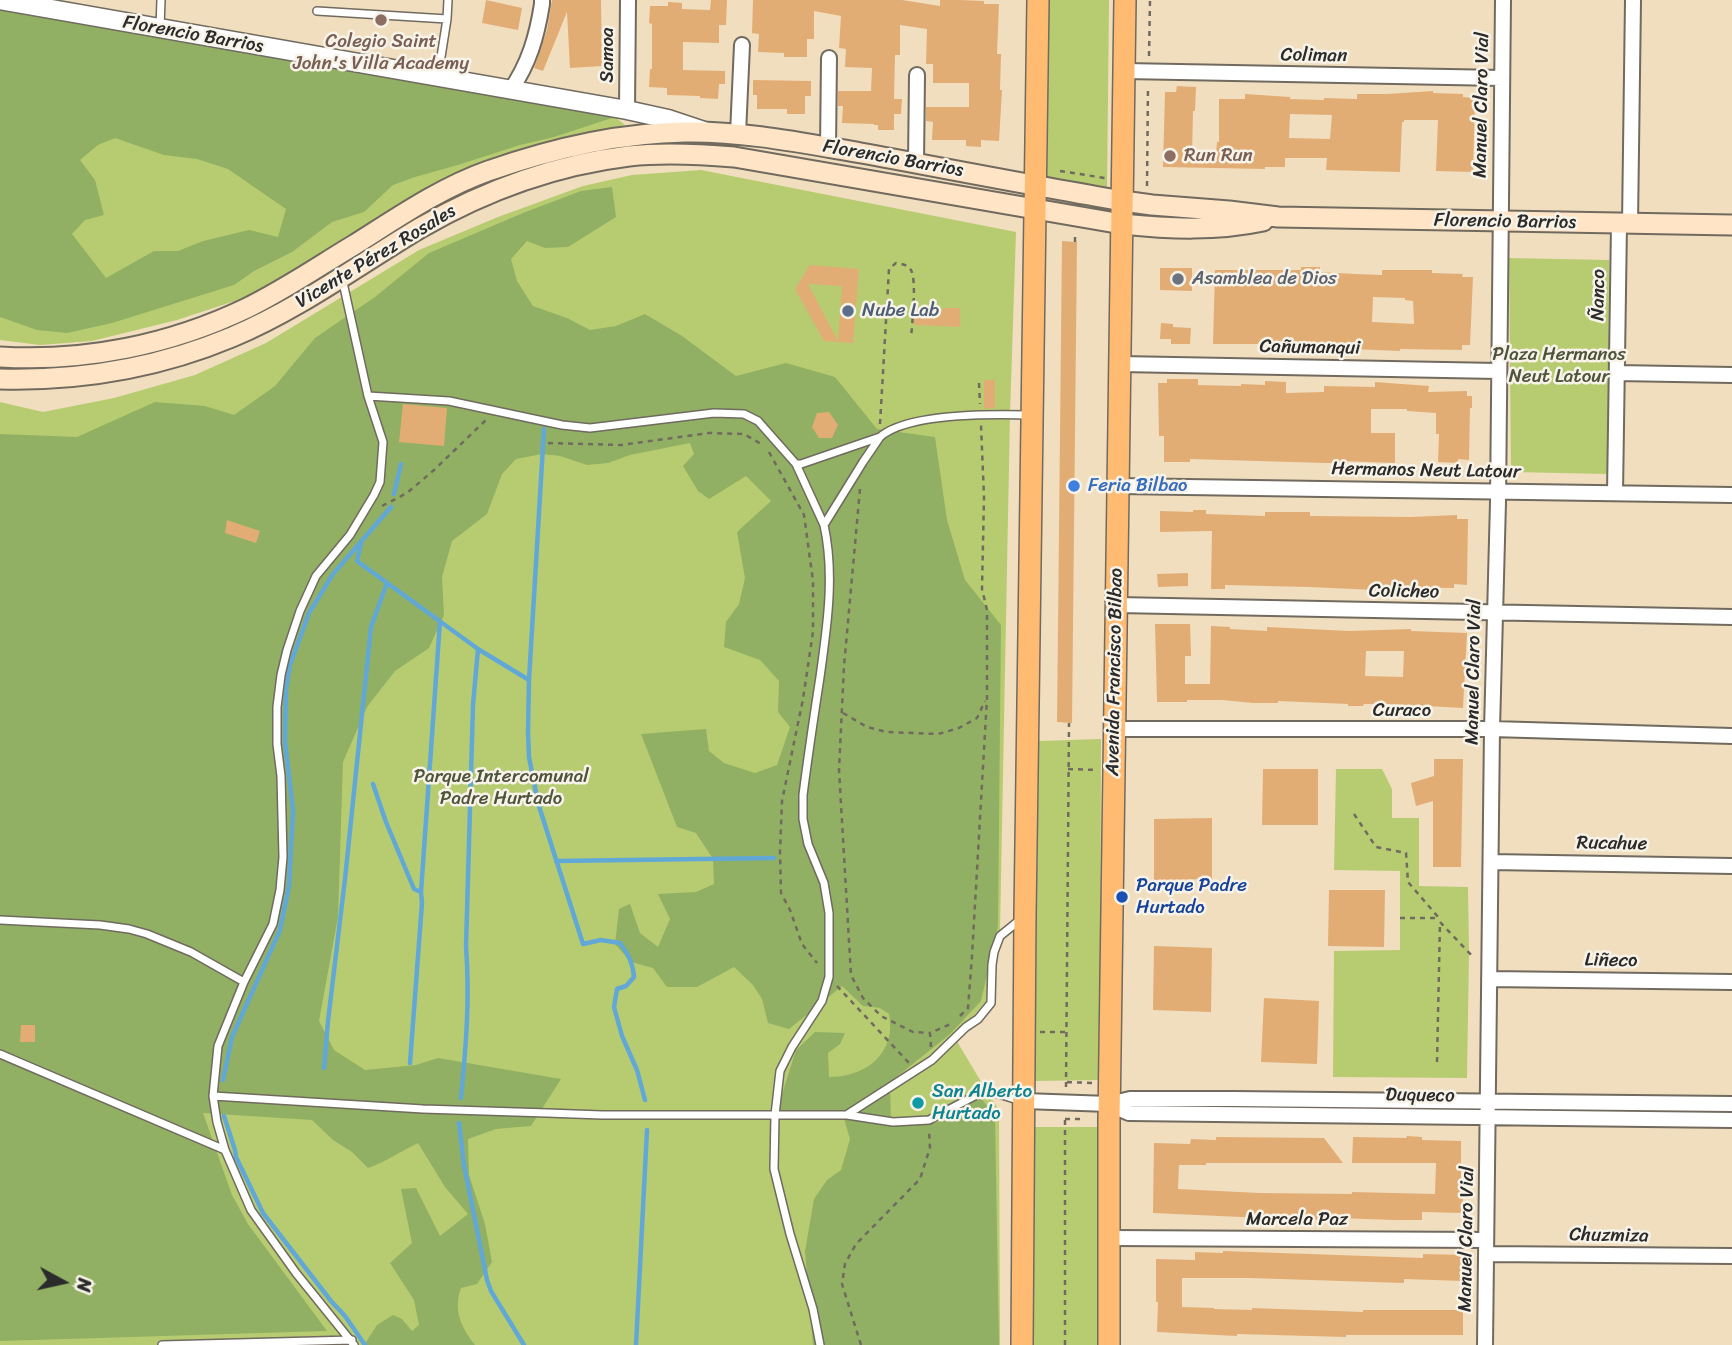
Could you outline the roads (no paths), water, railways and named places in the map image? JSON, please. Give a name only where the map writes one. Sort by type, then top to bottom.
[{"type":"main road","points":[[1023,1345],[1038,0]]},
{"type":"main road","name":"Avenida Francisco Bilbao","points":[[1109,1345],[1109,1104],[1125,0]]},
{"type":"main road","name":"Florencio Barrios","points":[[708,132],[828,148],[1123,201],[1278,217],[1732,225]]},
{"type":"main road","name":"Vicente Pérez Rosales","points":[[0,358],[45,358],[99,353],[165,339],[250,306],[427,200],[486,171],[563,149],[611,139],[657,133],[708,132]]},
{"type":"main road","name":"Vicente Pérez Rosales","points":[[0,379],[77,377],[131,369],[209,346],[258,325],[463,205],[543,174],[601,160],[649,155],[688,154],[757,160]]},
{"type":"main road","name":"Florencio Barrios","points":[[757,160],[1122,224],[1204,229],[1238,226],[1278,217]]},
{"type":"street","points":[[510,91],[520,77],[537,35],[542,0]]},
{"type":"street","name":"Samoa","points":[[627,110],[628,0]]},
{"type":"street","name":"Manuel Claro Vial","points":[[1485,1345],[1503,0]]},
{"type":"street","name":"Ñanco","points":[[1615,493],[1617,373],[1633,0]]},
{"type":"street","name":"Florencio Barrios","points":[[0,1],[37,3],[160,29],[627,110],[708,132]]},
{"type":"street","points":[[738,134],[742,45]]},
{"type":"street","points":[[828,148],[830,58]]},
{"type":"street","name":"Coliman","points":[[1125,71],[1502,78]]},
{"type":"street","points":[[916,163],[917,75]]},
{"type":"street","name":"Cañumanqui","points":[[1120,364],[1498,371]]},
{"type":"street","points":[[1617,373],[1732,375]]},
{"type":"street","name":"Hermanos Neut Latour","points":[[1118,486],[1732,495]]},
{"type":"street","name":"Colicheo","points":[[1116,605],[1732,617]]},
{"type":"street","name":"Curaco","points":[[1115,729],[1492,729],[1732,736]]},
{"type":"street","name":"Rucahue","points":[[1491,862],[1732,866]]},
{"type":"street","name":"Liñeco","points":[[1489,979],[1732,982]]},
{"type":"street","name":"Duqueco","points":[[1024,1101],[1109,1104],[1130,1099],[1732,1104]]},
{"type":"street","name":"Duqueco","points":[[1109,1104],[1129,1112],[1732,1120]]},
{"type":"street","name":"Marcela Paz","points":[[1109,1238],[1486,1247]]},
{"type":"street","name":"Chuzmiza","points":[[1486,1247],[1732,1256]]},
{"type":"lane","points":[[160,29],[161,0]]},
{"type":"lane","points":[[438,78],[448,0]]},
{"type":"lane","points":[[317,11],[447,19]]},
{"type":"lane","points":[[342,278],[368,396],[383,442],[380,482],[350,535],[316,576],[300,611],[287,650],[277,707],[283,858],[280,890],[273,924],[244,982],[218,1046],[213,1096],[225,1150],[251,1210],[296,1273],[353,1343]]},
{"type":"lane","points":[[368,396],[449,401],[562,425],[590,428],[714,414],[744,414],[758,421],[796,464],[824,525],[829,548],[826,635],[803,795],[803,819],[808,844],[824,883],[829,913],[829,977],[822,1001],[780,1071],[775,1115],[775,1169],[790,1234],[813,1309],[820,1345]]},
{"type":"lane","points":[[824,525],[863,462],[886,432],[930,419],[1033,415]]},
{"type":"lane","points":[[796,464],[880,437]]},
{"type":"lane","points":[[847,1115],[932,1060],[966,1027],[978,1020],[991,1003],[992,965],[1000,936],[1026,915]]},
{"type":"lane","points":[[0,920],[129,929],[191,952],[244,982]]},
{"type":"lane","points":[[0,1054],[225,1150]]},
{"type":"lane","points":[[213,1096],[437,1110],[602,1115],[847,1115],[893,1122],[929,1120],[986,1090],[1024,1101]]},
{"type":"lane","points":[[162,1345],[353,1343]]},
{"type":"waterway","points":[[544,429],[529,680],[529,757],[538,803],[583,944],[601,940],[620,943],[631,963],[634,977],[626,986],[617,989],[614,1007],[645,1100]]},
{"type":"waterway","points":[[394,494],[401,464]]},
{"type":"waterway","points":[[223,1080],[232,1037],[280,930],[289,886],[293,810],[285,742],[286,689],[290,665],[309,613],[333,574],[391,507]]},
{"type":"waterway","points":[[361,543],[357,561],[478,649],[529,680]]},
{"type":"waterway","points":[[324,1068],[371,627],[387,583]]},
{"type":"waterway","points":[[421,892],[440,621]]},
{"type":"waterway","points":[[461,1098],[467,1022],[466,946],[473,705],[478,649]]},
{"type":"waterway","points":[[373,784],[414,889],[421,892],[410,1063]]},
{"type":"waterway","points":[[556,861],[774,858]]},
{"type":"waterway","points":[[224,1116],[236,1157],[263,1213],[365,1345]]},
{"type":"waterway","points":[[459,1123],[464,1165],[487,1280],[524,1345]]},
{"type":"waterway","points":[[636,1345],[647,1130]]},
{"type":"place","name":"Colegio Saint John's Villa Academy","points":[[381,20]]},
{"type":"place","name":"Run Run","points":[[1170,156]]},
{"type":"place","name":"Asamblea de Dios","points":[[1178,279]]},
{"type":"place","name":"Nube Lab","points":[[848,311]]},
{"type":"place","name":"Feria Bilbao","points":[[1074,486]]},
{"type":"place","name":"Parque Padre Hurtado","points":[[1122,897]]},
{"type":"place","name":"San Alberto Hurtado","points":[[918,1103]]},
{"type":"park label","name":"Plaza Hermanos Neut Latour","points":[[1559,366]]},
{"type":"park label","name":"Parque Intercomunal Padre Hurtado","points":[[501,788]]}]
